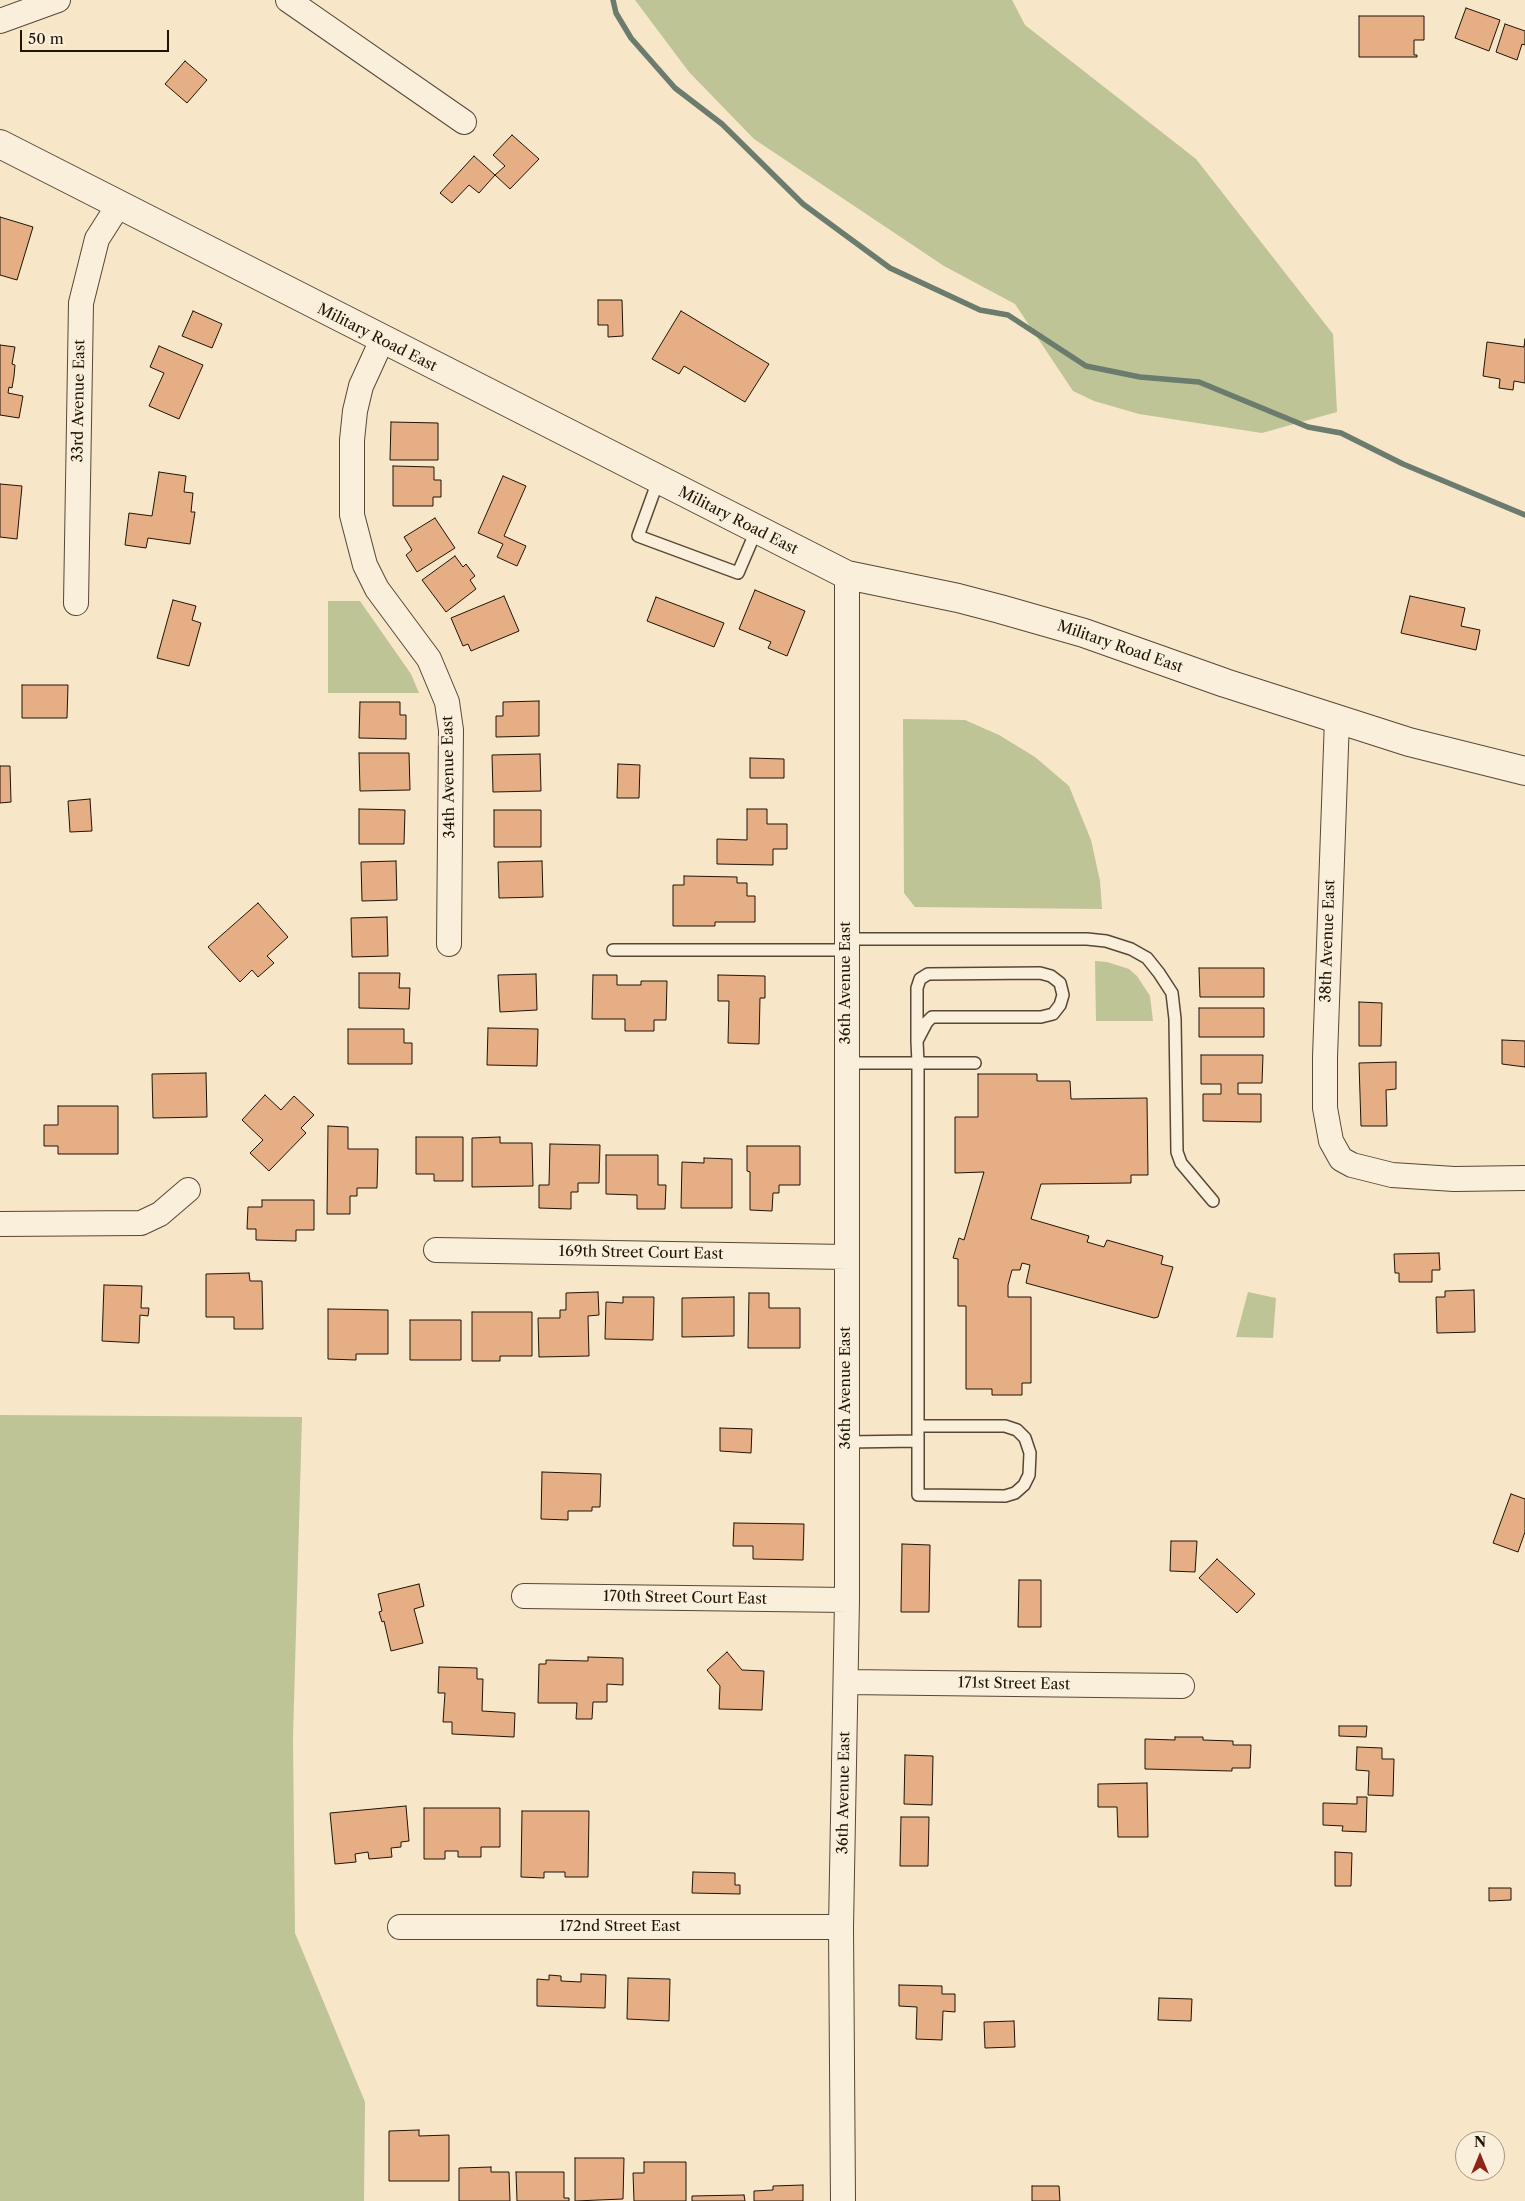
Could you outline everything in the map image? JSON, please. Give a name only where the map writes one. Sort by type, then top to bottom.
[{"type":"street","points":[[0,21],[58,0]]},
{"type":"street","points":[[288,0],[464,122]]},
{"type":"street","name":"Military Road East","points":[[0,144],[756,531],[847,575],[958,598],[1000,609],[1084,634],[1337,719],[1453,754],[1525,771]]},
{"type":"street","name":"33rd Avenue East","points":[[76,604],[81,303],[97,239],[118,206]]},
{"type":"street","name":"34th Avenue East","points":[[382,340],[361,386],[355,411],[352,440],[352,516],[365,565],[377,589],[429,659],[447,702],[451,730],[449,944]]},
{"type":"street","name":"36th Avenue East","points":[[842,2201],[841,1926],[847,1600],[847,575]]},
{"type":"street","name":"38th Avenue East","points":[[1337,719],[1324,1057],[1325,1108],[1331,1141],[1341,1159],[1365,1170],[1392,1175],[1454,1179],[1525,1178]]},
{"type":"street","points":[[0,1224],[141,1223],[160,1214],[188,1190]]},
{"type":"street","name":"169th Street Court East","points":[[436,1250],[846,1257]]},
{"type":"street","name":"170th Street Court East","points":[[524,1596],[847,1600]]},
{"type":"street","name":"171st Street East","points":[[846,1682],[1182,1686]]},
{"type":"street","name":"172nd Street East","points":[[400,1926],[841,1926]]},
{"type":"lane","points":[[658,480],[638,536],[738,573],[756,531]]},
{"type":"lane","points":[[613,950],[1087,939],[1106,941],[1131,949],[1147,958],[1159,972],[1172,993],[1175,1019],[1177,1152],[1181,1163],[1213,1201]]},
{"type":"lane","points":[[917,1041],[926,1022],[932,1017],[1042,1017],[1052,1014],[1060,1005],[1063,995],[1060,983],[1051,976],[1040,973],[928,974],[920,980],[917,988],[917,1041],[918,1064],[918,1426],[918,1494],[1005,1496],[1015,1493],[1024,1485],[1029,1475],[1030,1453],[1025,1438],[1017,1430],[1006,1426],[918,1426]]},
{"type":"lane","points":[[846,1064],[975,1064]]},
{"type":"lane","points":[[846,1442],[918,1442]]},
{"type":"green space","points":[[635,0],[1012,0],[1025,25],[1196,159],[1333,334],[1337,412],[1262,433],[1139,414],[1094,401],[1073,391],[1015,304],[944,266],[754,139],[689,72]]},
{"type":"green space","points":[[328,601],[360,601],[411,674],[419,693],[328,693]]},
{"type":"green space","points":[[903,719],[965,720],[999,735],[1035,757],[1069,786],[1091,840],[1100,881],[1102,909],[915,907],[904,893]]},
{"type":"green space","points":[[1095,961],[1107,962],[1129,969],[1137,976],[1150,996],[1153,1021],[1096,1021]]},
{"type":"green space","points":[[1248,1292],[1276,1298],[1273,1338],[1236,1337]]},
{"type":"green space","points":[[0,1415],[302,1417],[293,1738],[295,1933],[365,2102],[364,2201],[0,2201]]},
{"type":"building","points":[[1466,8],[1500,20],[1489,51],[1455,38]]},
{"type":"building","points":[[1359,16],[1424,16],[1424,40],[1414,40],[1414,55],[1417,55],[1417,57],[1359,57]]},
{"type":"building","points":[[1505,24],[1525,31],[1525,45],[1522,44],[1517,60],[1496,52]]},
{"type":"building","points":[[185,61],[207,80],[187,103],[165,84]]},
{"type":"building","points":[[512,135],[539,159],[510,189],[495,175],[505,166],[493,155]]},
{"type":"building","points":[[474,156],[495,175],[479,193],[469,185],[452,203],[440,193]]},
{"type":"building","points":[[0,217],[33,227],[17,280],[0,275]]},
{"type":"building","points":[[598,300],[622,300],[623,336],[608,337],[608,325],[598,325]]},
{"type":"building","points":[[193,311],[222,324],[212,348],[182,336]]},
{"type":"building","points":[[681,311],[769,364],[745,402],[684,366],[679,374],[652,359]]},
{"type":"building","points":[[1525,339],[1525,383],[1514,381],[1513,390],[1499,388],[1500,379],[1483,376],[1487,342],[1524,347]]},
{"type":"building","points":[[0,345],[15,347],[12,364],[15,365],[14,376],[12,388],[9,387],[8,393],[23,396],[19,418],[0,415]]},
{"type":"building","points":[[159,346],[203,365],[179,419],[149,406],[164,373],[150,367]]},
{"type":"building","points":[[391,422],[438,423],[438,460],[390,460]]},
{"type":"building","points":[[393,466],[434,467],[434,480],[441,480],[441,497],[433,497],[433,506],[393,506]]},
{"type":"building","points":[[159,472],[186,476],[184,492],[193,493],[191,512],[195,512],[190,544],[148,538],[146,548],[125,545],[129,513],[152,516]]},
{"type":"building","points":[[503,476],[526,486],[504,536],[526,546],[517,566],[497,557],[503,544],[478,533]]},
{"type":"building","points":[[0,484],[22,486],[17,539],[0,537]]},
{"type":"building","points":[[435,518],[455,548],[417,572],[406,555],[412,550],[404,537]]},
{"type":"building","points":[[455,556],[463,567],[466,564],[475,576],[470,580],[476,589],[446,612],[422,580]]},
{"type":"building","points":[[755,590],[805,611],[787,656],[768,648],[771,642],[739,629]]},
{"type":"building","points":[[504,596],[519,631],[471,651],[468,644],[463,646],[451,618]]},
{"type":"building","points":[[1410,596],[1465,608],[1461,626],[1480,630],[1476,650],[1401,633]]},
{"type":"building","points":[[656,597],[724,623],[714,647],[647,621]]},
{"type":"building","points":[[173,600],[196,606],[192,620],[201,623],[189,666],[157,658]]},
{"type":"building","points":[[22,685],[68,685],[67,718],[22,718]]},
{"type":"building","points":[[539,701],[539,736],[496,737],[496,716],[503,716],[503,702]]},
{"type":"building","points":[[360,702],[400,702],[400,715],[406,715],[406,739],[359,738]]},
{"type":"building","points":[[359,753],[409,753],[410,790],[360,791]]},
{"type":"building","points":[[540,754],[541,791],[493,792],[492,755]]},
{"type":"building","points":[[750,758],[784,759],[784,778],[750,778]]},
{"type":"building","points":[[618,764],[640,765],[639,798],[617,798]]},
{"type":"building","points":[[0,766],[10,766],[11,802],[0,803]]},
{"type":"building","points":[[90,799],[92,831],[70,832],[68,801]]},
{"type":"building","points":[[359,809],[405,810],[404,844],[359,844]]},
{"type":"building","points":[[747,809],[767,809],[767,824],[787,824],[787,849],[773,849],[773,865],[717,864],[717,839],[747,840]]},
{"type":"building","points":[[494,810],[541,810],[541,847],[494,847]]},
{"type":"building","points":[[396,861],[397,900],[362,901],[361,862]]},
{"type":"building","points":[[542,861],[543,897],[499,898],[498,862]]},
{"type":"building","points":[[684,876],[737,877],[737,883],[747,883],[747,896],[755,896],[755,922],[715,922],[715,926],[673,926],[673,885],[684,885]]},
{"type":"building","points":[[258,903],[288,937],[267,956],[274,963],[258,977],[252,970],[240,982],[208,947]]},
{"type":"building","points":[[387,917],[388,956],[352,957],[351,918]]},
{"type":"building","points":[[1199,968],[1264,968],[1264,997],[1200,997]]},
{"type":"building","points":[[359,973],[400,973],[399,988],[410,988],[409,1009],[359,1008]]},
{"type":"building","points":[[536,974],[537,1010],[500,1012],[498,975]]},
{"type":"building","points":[[593,975],[617,975],[617,985],[641,985],[641,981],[667,981],[666,1020],[654,1020],[654,1031],[625,1031],[625,1019],[592,1019]]},
{"type":"building","points":[[718,975],[765,976],[765,998],[760,998],[759,1044],[728,1043],[729,1001],[718,1001]]},
{"type":"building","points":[[1359,1002],[1382,1003],[1381,1046],[1359,1046]]},
{"type":"building","points":[[1199,1008],[1264,1008],[1264,1037],[1199,1037]]},
{"type":"building","points":[[488,1028],[538,1029],[537,1066],[487,1065]]},
{"type":"building","points":[[348,1029],[404,1029],[404,1043],[412,1043],[412,1064],[348,1064]]},
{"type":"building","points":[[1502,1040],[1525,1041],[1525,1067],[1502,1064]]},
{"type":"building","points":[[1201,1055],[1263,1055],[1262,1083],[1238,1083],[1238,1094],[1261,1094],[1261,1122],[1203,1121],[1203,1094],[1221,1094],[1221,1084],[1201,1084]]},
{"type":"building","points":[[1396,1062],[1396,1089],[1386,1090],[1387,1126],[1361,1126],[1359,1063]]},
{"type":"building","points":[[206,1073],[207,1117],[153,1118],[152,1074]]},
{"type":"building","points":[[978,1074],[1037,1074],[1037,1081],[1070,1081],[1071,1099],[1147,1098],[1148,1175],[1131,1175],[1131,1183],[1041,1184],[1031,1219],[1089,1236],[1087,1242],[1104,1247],[1107,1240],[1163,1256],[1161,1264],[1173,1267],[1158,1317],[1154,1318],[1026,1283],[1030,1265],[1022,1263],[1020,1270],[1012,1270],[1008,1285],[1008,1297],[1031,1297],[1031,1383],[1022,1383],[1022,1395],[992,1395],[992,1389],[966,1389],[966,1306],[958,1306],[958,1259],[953,1258],[959,1238],[964,1240],[984,1172],[955,1173],[955,1117],[978,1117]]},
{"type":"building","points":[[265,1095],[281,1110],[294,1096],[314,1115],[301,1128],[306,1133],[269,1171],[250,1153],[263,1140],[242,1120]]},
{"type":"building","points":[[58,1106],[118,1106],[118,1154],[58,1154],[58,1146],[44,1146],[44,1125],[58,1125]]},
{"type":"building","points":[[328,1126],[348,1127],[348,1149],[378,1149],[377,1188],[357,1188],[357,1196],[350,1196],[350,1214],[327,1214]]},
{"type":"building","points":[[416,1137],[463,1137],[463,1181],[434,1181],[434,1174],[416,1174]]},
{"type":"building","points":[[500,1137],[500,1143],[532,1143],[533,1186],[472,1187],[472,1138]]},
{"type":"building","points":[[550,1144],[600,1145],[599,1183],[578,1183],[578,1192],[571,1192],[571,1209],[539,1208],[539,1185],[549,1185]]},
{"type":"building","points":[[747,1146],[800,1146],[800,1185],[779,1185],[779,1193],[773,1193],[772,1211],[750,1210],[750,1172],[747,1171]]},
{"type":"building","points":[[606,1155],[658,1155],[658,1185],[666,1185],[665,1209],[637,1209],[637,1195],[606,1194]]},
{"type":"building","points":[[704,1158],[732,1159],[732,1208],[681,1208],[682,1162],[704,1163]]},
{"type":"building","points":[[262,1200],[314,1200],[314,1230],[296,1230],[296,1241],[256,1240],[256,1229],[247,1229],[248,1207],[262,1207]]},
{"type":"building","points":[[1439,1253],[1440,1270],[1432,1270],[1432,1282],[1399,1282],[1399,1273],[1395,1273],[1394,1254]]},
{"type":"building","points":[[249,1273],[250,1281],[262,1281],[263,1329],[234,1329],[234,1317],[206,1317],[206,1274]]},
{"type":"building","points":[[104,1285],[142,1286],[141,1308],[149,1308],[148,1316],[140,1315],[139,1343],[102,1341]]},
{"type":"building","points":[[1474,1290],[1475,1332],[1437,1333],[1436,1297],[1445,1297],[1445,1291]]},
{"type":"building","points":[[598,1292],[599,1315],[588,1316],[589,1356],[539,1357],[538,1318],[560,1318],[560,1310],[566,1310],[566,1293]]},
{"type":"building","points":[[749,1293],[769,1293],[769,1308],[800,1308],[800,1348],[748,1348]]},
{"type":"building","points":[[623,1297],[654,1297],[653,1340],[605,1339],[606,1302],[623,1303]]},
{"type":"building","points":[[734,1297],[734,1336],[682,1337],[682,1298]]},
{"type":"building","points":[[328,1309],[388,1310],[388,1354],[356,1354],[356,1360],[328,1359]]},
{"type":"building","points":[[472,1312],[532,1312],[532,1356],[500,1356],[500,1361],[472,1361]]},
{"type":"building","points":[[410,1320],[461,1320],[461,1360],[410,1360]]},
{"type":"building","points":[[720,1428],[752,1429],[751,1453],[720,1451]]},
{"type":"building","points":[[542,1472],[601,1474],[600,1507],[592,1507],[592,1511],[568,1511],[568,1520],[541,1519]]},
{"type":"building","points":[[1511,1494],[1525,1499],[1525,1532],[1518,1552],[1493,1543]]},
{"type":"building","points":[[734,1523],[804,1524],[803,1560],[753,1559],[753,1546],[733,1546]]},
{"type":"building","points":[[1171,1541],[1197,1541],[1195,1572],[1170,1571]]},
{"type":"building","points":[[902,1544],[930,1545],[929,1612],[901,1612]]},
{"type":"building","points":[[1217,1559],[1255,1594],[1237,1613],[1199,1578]]},
{"type":"building","points":[[1019,1580],[1041,1580],[1041,1627],[1018,1627]]},
{"type":"building","points":[[419,1584],[424,1606],[414,1609],[423,1643],[391,1651],[384,1621],[382,1622],[379,1612],[382,1611],[378,1594]]},
{"type":"building","points":[[727,1652],[742,1670],[764,1671],[762,1710],[719,1709],[720,1686],[707,1670]]},
{"type":"building","points":[[588,1657],[623,1658],[623,1685],[607,1684],[607,1702],[593,1702],[592,1719],[576,1719],[577,1703],[538,1703],[539,1664],[546,1664],[546,1660],[588,1661]]},
{"type":"building","points":[[439,1667],[477,1668],[477,1679],[483,1679],[482,1711],[515,1713],[514,1737],[452,1734],[452,1722],[443,1722],[445,1693],[438,1693]]},
{"type":"building","points":[[1339,1726],[1367,1726],[1366,1737],[1339,1736]]},
{"type":"building","points":[[1175,1737],[1203,1737],[1203,1740],[1233,1741],[1233,1745],[1251,1745],[1250,1768],[1232,1768],[1232,1771],[1145,1769],[1145,1739],[1175,1740]]},
{"type":"building","points":[[1357,1747],[1382,1748],[1382,1759],[1394,1759],[1393,1796],[1368,1795],[1369,1771],[1356,1770]]},
{"type":"building","points":[[905,1755],[933,1756],[932,1805],[904,1804]]},
{"type":"building","points":[[1147,1783],[1148,1837],[1118,1837],[1117,1807],[1098,1807],[1098,1784]]},
{"type":"building","points":[[1357,1797],[1367,1797],[1366,1832],[1342,1831],[1343,1826],[1323,1825],[1323,1803],[1357,1804]]},
{"type":"building","points":[[406,1806],[409,1841],[401,1842],[401,1847],[391,1848],[392,1857],[369,1859],[368,1852],[355,1854],[356,1862],[335,1864],[330,1813]]},
{"type":"building","points":[[424,1808],[500,1808],[500,1847],[481,1847],[481,1857],[458,1857],[458,1851],[445,1851],[445,1859],[424,1859]]},
{"type":"building","points":[[522,1811],[589,1811],[588,1877],[565,1877],[565,1872],[544,1872],[544,1878],[521,1877]]},
{"type":"building","points":[[901,1817],[929,1817],[928,1866],[900,1866]]},
{"type":"building","points":[[1335,1852],[1352,1853],[1351,1886],[1335,1886]]},
{"type":"building","points":[[693,1872],[735,1873],[735,1885],[740,1885],[740,1894],[692,1893]]},
{"type":"building","points":[[1489,1888],[1511,1888],[1511,1900],[1489,1901]]},
{"type":"building","points":[[581,1974],[606,1975],[605,2008],[537,2006],[537,1979],[549,1980],[549,1975],[561,1976],[561,1981],[581,1982]]},
{"type":"building","points":[[628,1978],[670,1979],[669,2021],[627,2019]]},
{"type":"building","points":[[899,1985],[942,1986],[942,1994],[955,1994],[955,2012],[943,2011],[942,2040],[916,2039],[917,2007],[899,2006]]},
{"type":"building","points":[[1159,1998],[1192,1999],[1191,2021],[1158,2020]]},
{"type":"building","points":[[1014,2021],[1015,2047],[985,2048],[984,2022]]},
{"type":"building","points":[[419,2130],[419,2136],[449,2135],[449,2181],[389,2181],[389,2131]]},
{"type":"building","points":[[575,2158],[624,2158],[623,2199],[575,2201]]},
{"type":"building","points":[[644,2162],[686,2162],[686,2201],[634,2201],[633,2173],[644,2173]]},
{"type":"building","points":[[491,2167],[491,2172],[509,2172],[510,2201],[459,2201],[459,2168]]},
{"type":"building","points":[[516,2172],[564,2172],[564,2198],[569,2198],[569,2201],[517,2201]]},
{"type":"building","points":[[803,2185],[803,2201],[754,2201],[754,2191],[773,2190],[773,2186]]},
{"type":"building","points":[[1032,2186],[1059,2186],[1060,2201],[1032,2201]]},
{"type":"building","points":[[744,2195],[745,2201],[692,2201],[692,2196]]},
{"type":"waterway","points":[[613,0],[616,13],[631,38],[675,88],[722,124],[803,204],[890,268],[980,310],[1008,315],[1086,366],[1140,377],[1199,382],[1308,427],[1341,433],[1403,464],[1525,515]]}]
